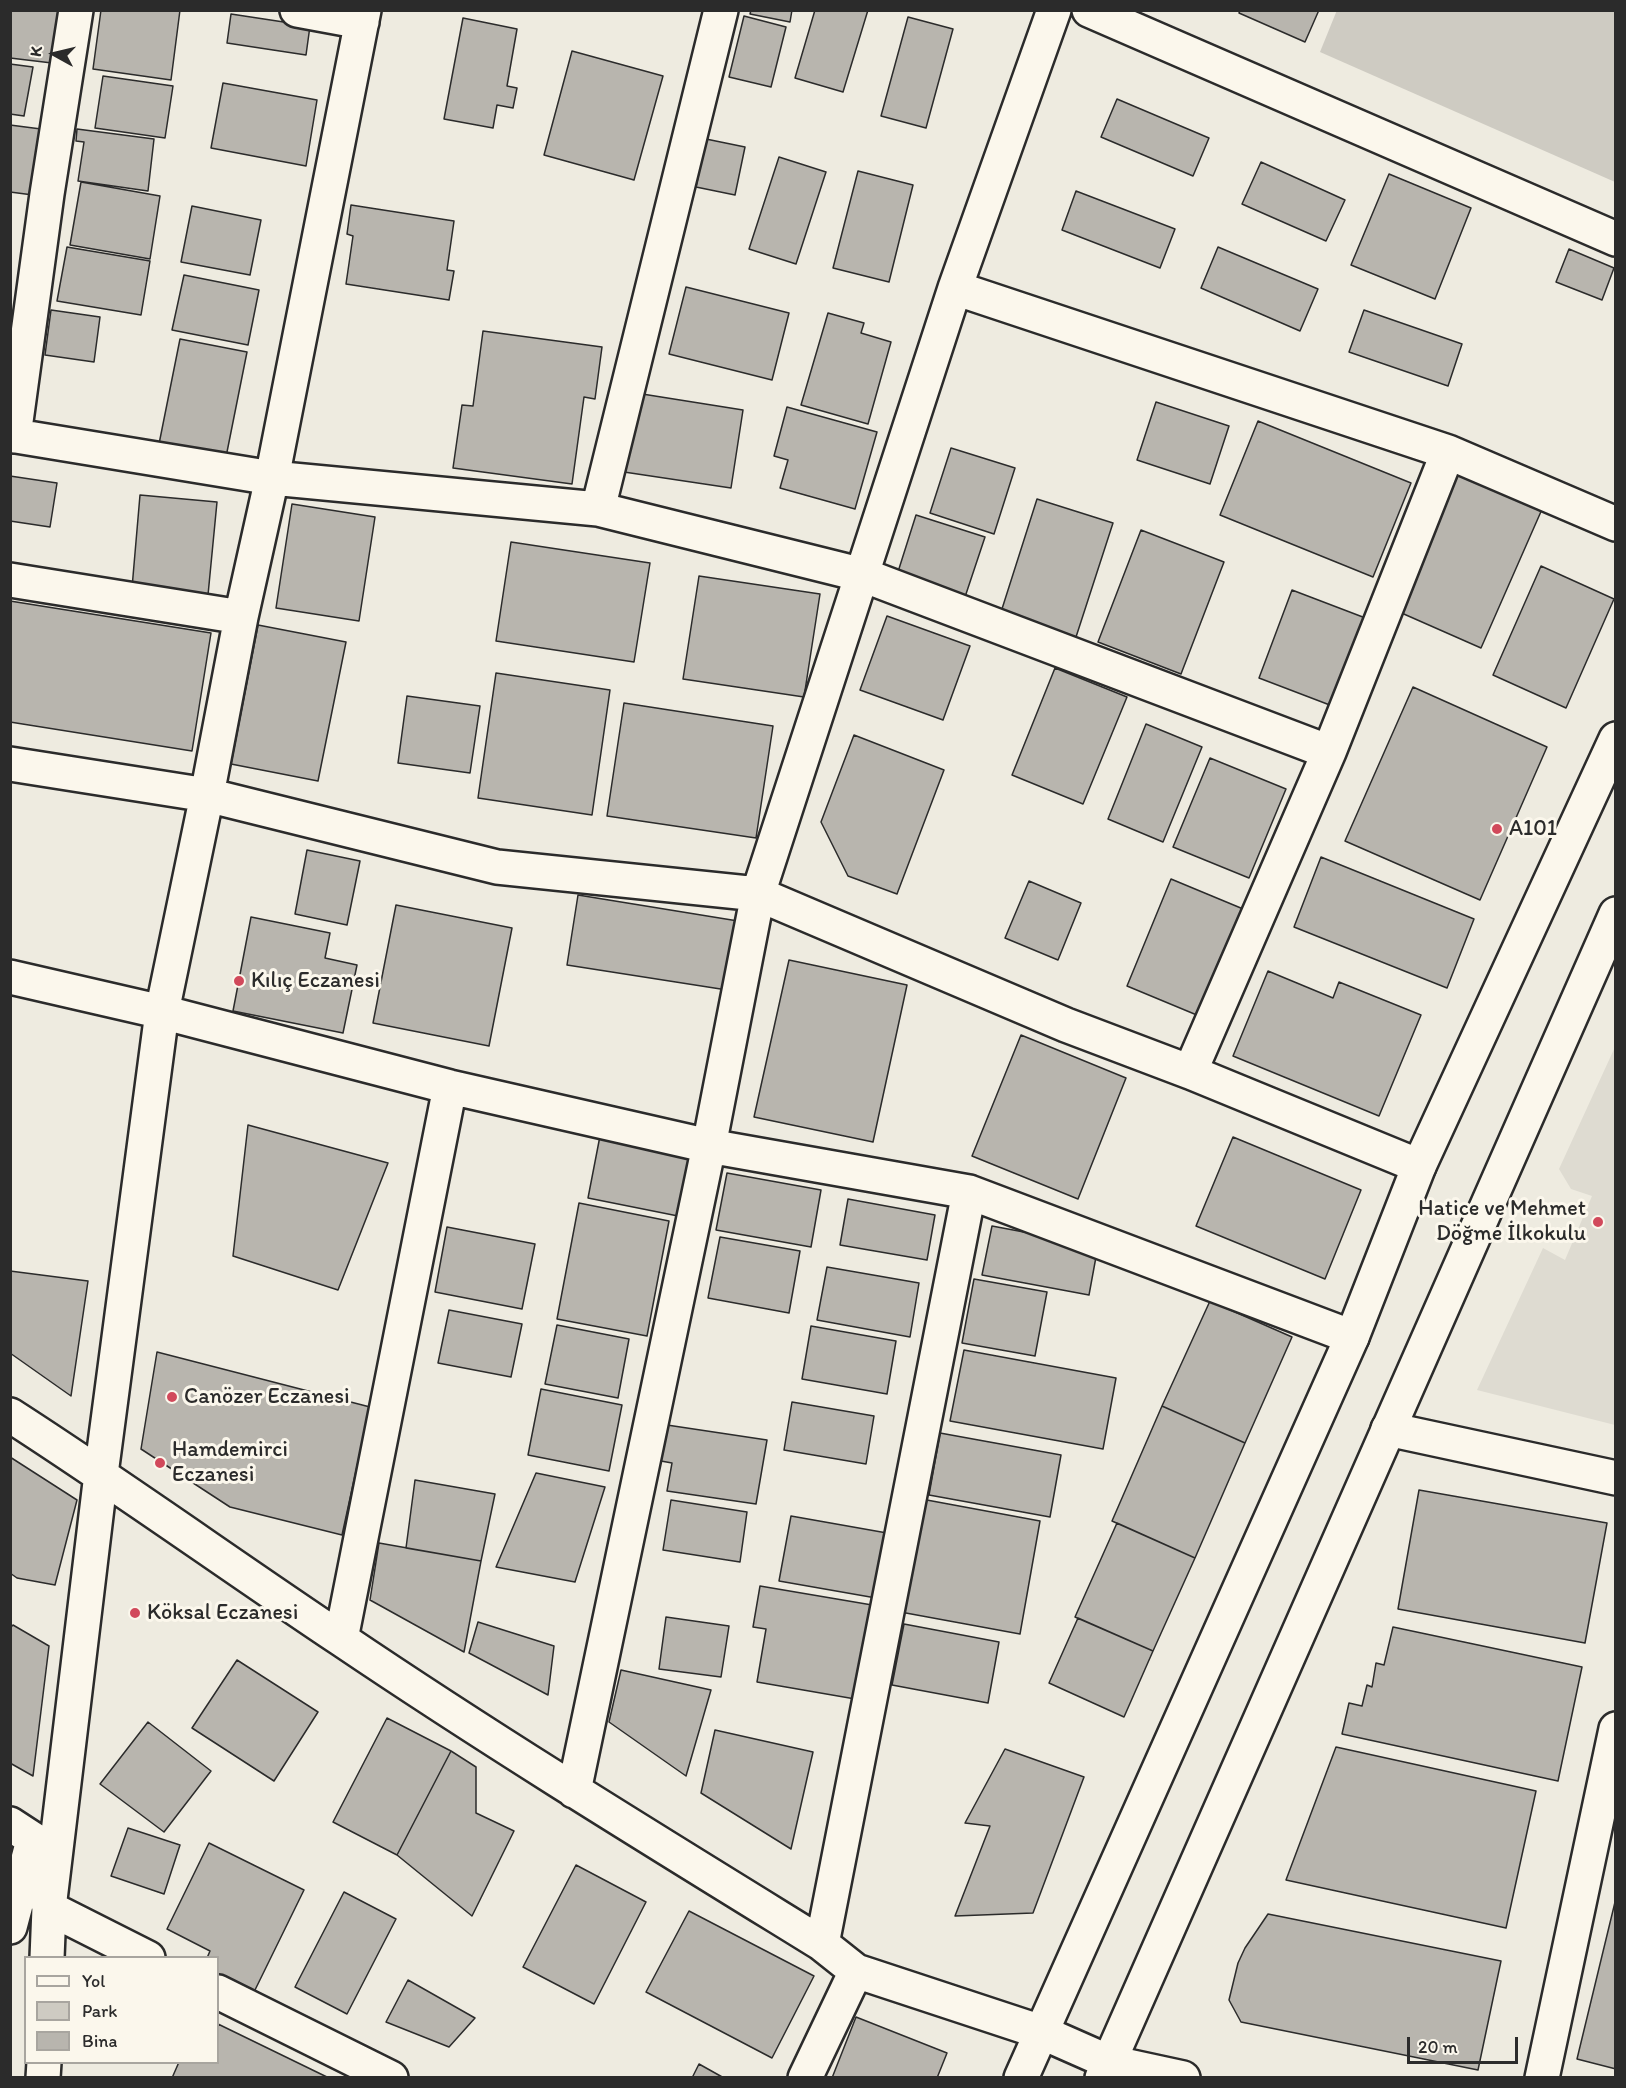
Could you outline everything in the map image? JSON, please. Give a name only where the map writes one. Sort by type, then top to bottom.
[{"type":"street","points":[[76,10],[12,436],[272,478],[598,509],[863,575],[1329,752]]},
{"type":"street","points":[[47,1956],[49,1908],[101,1474],[162,1012],[241,617],[272,478],[363,16],[297,10]]},
{"type":"street","points":[[598,509],[721,10]]},
{"type":"street","points":[[574,1791],[709,1146],[758,894],[955,288],[1054,10]]},
{"type":"street","points":[[1089,10],[1616,239]]},
{"type":"street","points":[[955,288],[1448,452],[1616,524]]},
{"type":"street","points":[[1190,1072],[1329,752],[1448,452]]},
{"type":"street","points":[[10,580],[241,617]]},
{"type":"street","points":[[1021,2078],[1352,1337],[1419,1166],[1616,739]]},
{"type":"street","points":[[10,764],[207,795],[497,867],[758,894],[1066,1025],[1190,1072],[1419,1166]]},
{"type":"street","points":[[1105,2070],[1388,1429],[1613,928]]},
{"type":"street","points":[[10,977],[162,1012],[450,1088],[709,1146],[969,1192],[1352,1337]]},
{"type":"street","points":[[341,1639],[450,1088]]},
{"type":"street","points":[[822,1944],[969,1192]]},
{"type":"street","points":[[10,1415],[101,1474],[341,1639],[574,1791],[822,1944],[856,1971],[1041,2032],[1105,2070],[1183,2078]]},
{"type":"street","points":[[1388,1429],[1616,1478]]},
{"type":"street","points":[[1542,2078],[1608,1806],[1616,1728]]},
{"type":"street","points":[[22,1831],[49,1908],[144,1956]]},
{"type":"street","points":[[10,1927],[22,1831]]},
{"type":"street","points":[[805,2078],[856,1971]]},
{"type":"street","points":[[219,1992],[391,2078]]},
{"type":"shaded area","name":"Hatice ve Mehmet Döğme İlkokulu","points":[[1615,1047],[1615,1425],[1477,1390],[1543,1248],[1565,1260],[1592,1196],[1571,1189],[1559,1169]]},
{"type":"green space","points":[[1337,10],[1615,11],[1615,182],[1320,52]]},
{"type":"building","points":[[10,10],[58,10],[52,63],[10,58]]},
{"type":"building","points":[[101,10],[180,10],[171,80],[93,69]]},
{"type":"building","points":[[751,10],[792,10],[790,22],[750,14]]},
{"type":"building","points":[[815,10],[868,10],[843,92],[795,78]]},
{"type":"building","points":[[1240,10],[1319,10],[1305,42],[1239,13]]},
{"type":"building","points":[[231,14],[310,26],[306,55],[227,43]]},
{"type":"building","points":[[744,16],[786,27],[771,87],[729,77]]},
{"type":"building","points":[[908,17],[953,29],[926,128],[881,116]]},
{"type":"building","points":[[463,18],[517,29],[507,86],[517,88],[513,108],[497,105],[493,128],[444,119]]},
{"type":"building","points":[[572,51],[663,76],[634,180],[544,155]]},
{"type":"building","points":[[10,64],[33,67],[24,116],[10,114]]},
{"type":"building","points":[[103,76],[173,86],[165,138],[95,128]]},
{"type":"building","points":[[223,83],[317,100],[306,166],[211,148]]},
{"type":"building","points":[[1117,99],[1209,138],[1193,176],[1101,137]]},
{"type":"building","points":[[10,125],[41,129],[33,195],[10,192]]},
{"type":"building","points":[[77,129],[154,139],[148,191],[78,181],[84,142],[76,141]]},
{"type":"building","points":[[706,139],[745,147],[735,195],[696,187]]},
{"type":"building","points":[[779,157],[826,172],[796,264],[749,249]]},
{"type":"building","points":[[1261,162],[1345,200],[1326,241],[1242,204]]},
{"type":"building","points":[[858,171],[913,185],[889,282],[833,268]]},
{"type":"building","points":[[1389,174],[1471,208],[1435,299],[1351,265]]},
{"type":"building","points":[[81,182],[160,196],[150,259],[70,245]]},
{"type":"building","points":[[1076,191],[1175,229],[1160,268],[1062,230]]},
{"type":"building","points":[[351,205],[454,221],[447,270],[454,271],[449,300],[346,284],[353,236],[347,234]]},
{"type":"building","points":[[192,206],[261,220],[250,275],[181,262]]},
{"type":"building","points":[[67,247],[150,261],[141,315],[57,301]]},
{"type":"building","points":[[1218,247],[1318,289],[1300,331],[1201,288]]},
{"type":"building","points":[[1569,249],[1614,268],[1602,300],[1556,282]]},
{"type":"building","points":[[184,275],[259,290],[248,345],[172,330]]},
{"type":"building","points":[[686,287],[789,313],[772,380],[669,354]]},
{"type":"building","points":[[51,310],[100,317],[94,362],[45,355]]},
{"type":"building","points":[[1364,310],[1462,344],[1448,386],[1349,352]]},
{"type":"building","points":[[828,313],[864,323],[861,333],[891,342],[868,424],[801,405]]},
{"type":"building","points":[[483,331],[602,347],[595,399],[584,397],[572,484],[453,468],[462,405],[473,406]]},
{"type":"building","points":[[180,339],[247,352],[226,457],[159,444]]},
{"type":"building","points":[[636,393],[743,410],[731,488],[624,472]]},
{"type":"building","points":[[1156,402],[1229,426],[1210,484],[1137,460]]},
{"type":"building","points":[[787,407],[877,432],[855,509],[780,488],[788,460],[774,456]]},
{"type":"building","points":[[1258,421],[1411,483],[1373,577],[1220,515]]},
{"type":"building","points":[[951,448],[1015,468],[994,534],[930,513]]},
{"type":"building","points":[[1460,469],[1543,507],[1481,648],[1397,611]]},
{"type":"building","points":[[10,476],[57,483],[50,527],[10,521]]},
{"type":"building","points":[[140,495],[217,502],[208,595],[132,588]]},
{"type":"building","points":[[1037,499],[1113,523],[1076,637],[1001,612]]},
{"type":"building","points":[[292,504],[375,517],[359,621],[276,608]]},
{"type":"building","points":[[916,515],[985,537],[965,597],[897,575]]},
{"type":"building","points":[[1141,530],[1224,562],[1181,674],[1098,642]]},
{"type":"building","points":[[511,542],[650,563],[634,662],[496,641]]},
{"type":"building","points":[[1541,566],[1614,599],[1566,708],[1493,675]]},
{"type":"building","points":[[699,576],[820,594],[804,697],[683,679]]},
{"type":"building","points":[[1292,590],[1368,619],[1335,707],[1259,678]]},
{"type":"building","points":[[10,601],[211,633],[192,751],[10,722]]},
{"type":"building","points":[[887,616],[970,646],[943,720],[860,690]]},
{"type":"building","points":[[258,625],[346,642],[318,781],[231,764]]},
{"type":"building","points":[[1055,668],[1127,697],[1083,804],[1012,775]]},
{"type":"building","points":[[496,673],[610,690],[592,815],[478,798]]},
{"type":"building","points":[[1413,687],[1547,747],[1480,900],[1345,841]]},
{"type":"building","points":[[407,696],[480,706],[470,773],[398,763]]},
{"type":"building","points":[[624,703],[773,726],[756,838],[607,816]]},
{"type":"building","points":[[1146,724],[1202,747],[1163,842],[1108,819]]},
{"type":"building","points":[[854,735],[944,770],[897,894],[848,876],[821,822]]},
{"type":"building","points":[[1210,758],[1286,789],[1249,878],[1173,847]]},
{"type":"building","points":[[307,850],[360,861],[347,925],[295,914]]},
{"type":"building","points":[[1321,857],[1474,919],[1447,988],[1294,927]]},
{"type":"building","points":[[1171,879],[1248,911],[1204,1018],[1127,986]]},
{"type":"building","points":[[1029,881],[1081,903],[1058,960],[1005,938]]},
{"type":"building","points":[[578,895],[738,921],[727,990],[567,965]]},
{"type":"building","points":[[396,905],[512,928],[489,1046],[373,1023]]},
{"type":"building","points":[[251,917],[330,933],[325,958],[357,965],[343,1033],[233,1011]]},
{"type":"building","points":[[789,960],[907,985],[873,1142],[754,1117]]},
{"type":"building","points":[[1268,971],[1333,998],[1339,982],[1421,1015],[1379,1116],[1233,1056]]},
{"type":"building","points":[[1021,1035],[1126,1078],[1078,1199],[972,1156]]},
{"type":"building","points":[[248,1125],[388,1163],[338,1290],[233,1256]]},
{"type":"building","points":[[600,1136],[695,1154],[683,1217],[588,1198]]},
{"type":"building","points":[[1233,1137],[1361,1190],[1325,1279],[1196,1226]]},
{"type":"building","points":[[727,1173],[821,1190],[811,1247],[716,1230]]},
{"type":"building","points":[[848,1199],[935,1215],[927,1260],[840,1245]]},
{"type":"building","points":[[579,1203],[669,1221],[647,1336],[557,1319]]},
{"type":"building","points":[[992,1226],[1098,1246],[1089,1295],[982,1275]]},
{"type":"building","points":[[447,1227],[535,1244],[522,1309],[435,1292]]},
{"type":"building","points":[[720,1237],[800,1251],[789,1313],[708,1298]]},
{"type":"building","points":[[827,1267],[919,1283],[910,1337],[817,1320]]},
{"type":"building","points":[[10,1271],[88,1281],[71,1396],[10,1353]]},
{"type":"building","points":[[974,1279],[1047,1292],[1035,1356],[962,1343]]},
{"type":"building","points":[[1210,1301],[1292,1337],[1245,1443],[1162,1406]]},
{"type":"building","points":[[449,1310],[522,1324],[511,1377],[438,1363]]},
{"type":"building","points":[[557,1325],[629,1339],[618,1398],[545,1384]]},
{"type":"building","points":[[811,1326],[896,1341],[887,1394],[802,1379]]},
{"type":"building","points":[[964,1350],[1116,1378],[1103,1449],[950,1421]]},
{"type":"building","points":[[157,1352],[370,1407],[342,1535],[230,1507],[141,1449]]},
{"type":"building","points":[[541,1389],[622,1405],[609,1471],[528,1455]]},
{"type":"building","points":[[792,1402],[874,1416],[866,1464],[784,1450]]},
{"type":"building","points":[[1162,1406],[1245,1443],[1195,1558],[1112,1521]]},
{"type":"building","points":[[667,1425],[767,1440],[756,1504],[667,1491],[672,1463],[661,1461]]},
{"type":"building","points":[[940,1433],[1061,1455],[1050,1517],[929,1495]]},
{"type":"building","points":[[10,1457],[77,1500],[55,1585],[17,1578],[10,1573]]},
{"type":"building","points":[[536,1473],[605,1487],[575,1582],[496,1567]]},
{"type":"building","points":[[415,1480],[495,1494],[481,1561],[406,1548]]},
{"type":"building","points":[[1419,1490],[1607,1523],[1585,1643],[1398,1609]]},
{"type":"building","points":[[916,1498],[1040,1521],[1020,1634],[895,1611]]},
{"type":"building","points":[[671,1500],[747,1512],[740,1562],[663,1550]]},
{"type":"building","points":[[791,1516],[887,1533],[876,1598],[779,1581]]},
{"type":"building","points":[[1117,1523],[1195,1558],[1153,1651],[1075,1617]]},
{"type":"building","points":[[379,1543],[481,1561],[464,1652],[370,1600]]},
{"type":"building","points":[[760,1586],[878,1606],[861,1700],[757,1682],[766,1629],[753,1627]]},
{"type":"building","points":[[666,1617],[729,1626],[721,1677],[659,1669]]},
{"type":"building","points":[[1078,1618],[1153,1651],[1124,1717],[1049,1683]]},
{"type":"building","points":[[478,1622],[554,1646],[548,1695],[469,1653]]},
{"type":"building","points":[[904,1624],[999,1642],[988,1703],[892,1685]]},
{"type":"building","points":[[13,1625],[49,1646],[33,1776],[10,1763],[10,1628]]},
{"type":"building","points":[[1393,1627],[1582,1667],[1558,1781],[1342,1734],[1349,1703],[1362,1706],[1367,1685],[1372,1687],[1376,1663],[1384,1665]]},
{"type":"building","points":[[237,1660],[318,1712],[274,1781],[192,1728]]},
{"type":"building","points":[[621,1670],[711,1690],[686,1776],[609,1722]]},
{"type":"building","points":[[387,1718],[451,1751],[397,1855],[333,1822]]},
{"type":"building","points":[[148,1722],[211,1771],[164,1832],[100,1784]]},
{"type":"building","points":[[715,1730],[813,1752],[791,1849],[701,1793]]},
{"type":"building","points":[[1336,1747],[1536,1791],[1506,1928],[1286,1880]]},
{"type":"building","points":[[1005,1749],[1084,1777],[1033,1913],[955,1916],[990,1826],[965,1823]]},
{"type":"building","points":[[451,1751],[476,1767],[476,1813],[514,1831],[472,1916],[397,1855]]},
{"type":"building","points":[[128,1828],[180,1845],[164,1894],[111,1876]]},
{"type":"building","points":[[209,1843],[304,1890],[254,1992],[219,1974],[219,1956],[208,1956],[210,1951],[167,1929]]},
{"type":"building","points":[[576,1865],[646,1902],[594,2004],[523,1967]]},
{"type":"building","points":[[344,1892],[396,1919],[347,2014],[295,1987]]},
{"type":"building","points":[[1616,1898],[1616,2069],[1577,2059]]},
{"type":"building","points":[[689,1911],[814,1976],[772,2058],[646,1992]]},
{"type":"building","points":[[1268,1914],[1501,1961],[1478,2070],[1241,2022],[1229,2000],[1238,1963],[1245,1948]]},
{"type":"building","points":[[408,1980],[475,2018],[449,2047],[386,2022]]},
{"type":"building","points":[[856,2017],[947,2053],[937,2078],[832,2078]]},
{"type":"building","points":[[219,2024],[329,2078],[172,2078],[178,2064],[219,2064]]},
{"type":"building","points":[[699,2064],[724,2078],[692,2078]]},
{"type":"place","name":"A101","points":[[1497,829]]},
{"type":"place","name":"Kılıç Eczanesi","points":[[239,981]]},
{"type":"place","name":"Hatice ve Mehmet Döğme İlkokulu","points":[[1598,1222]]},
{"type":"place","name":"Canözer Eczanesi","points":[[172,1397]]},
{"type":"place","name":"Hamdemirci Eczanesi","points":[[160,1463]]},
{"type":"place","name":"Köksal Eczanesi","points":[[135,1613]]}]
